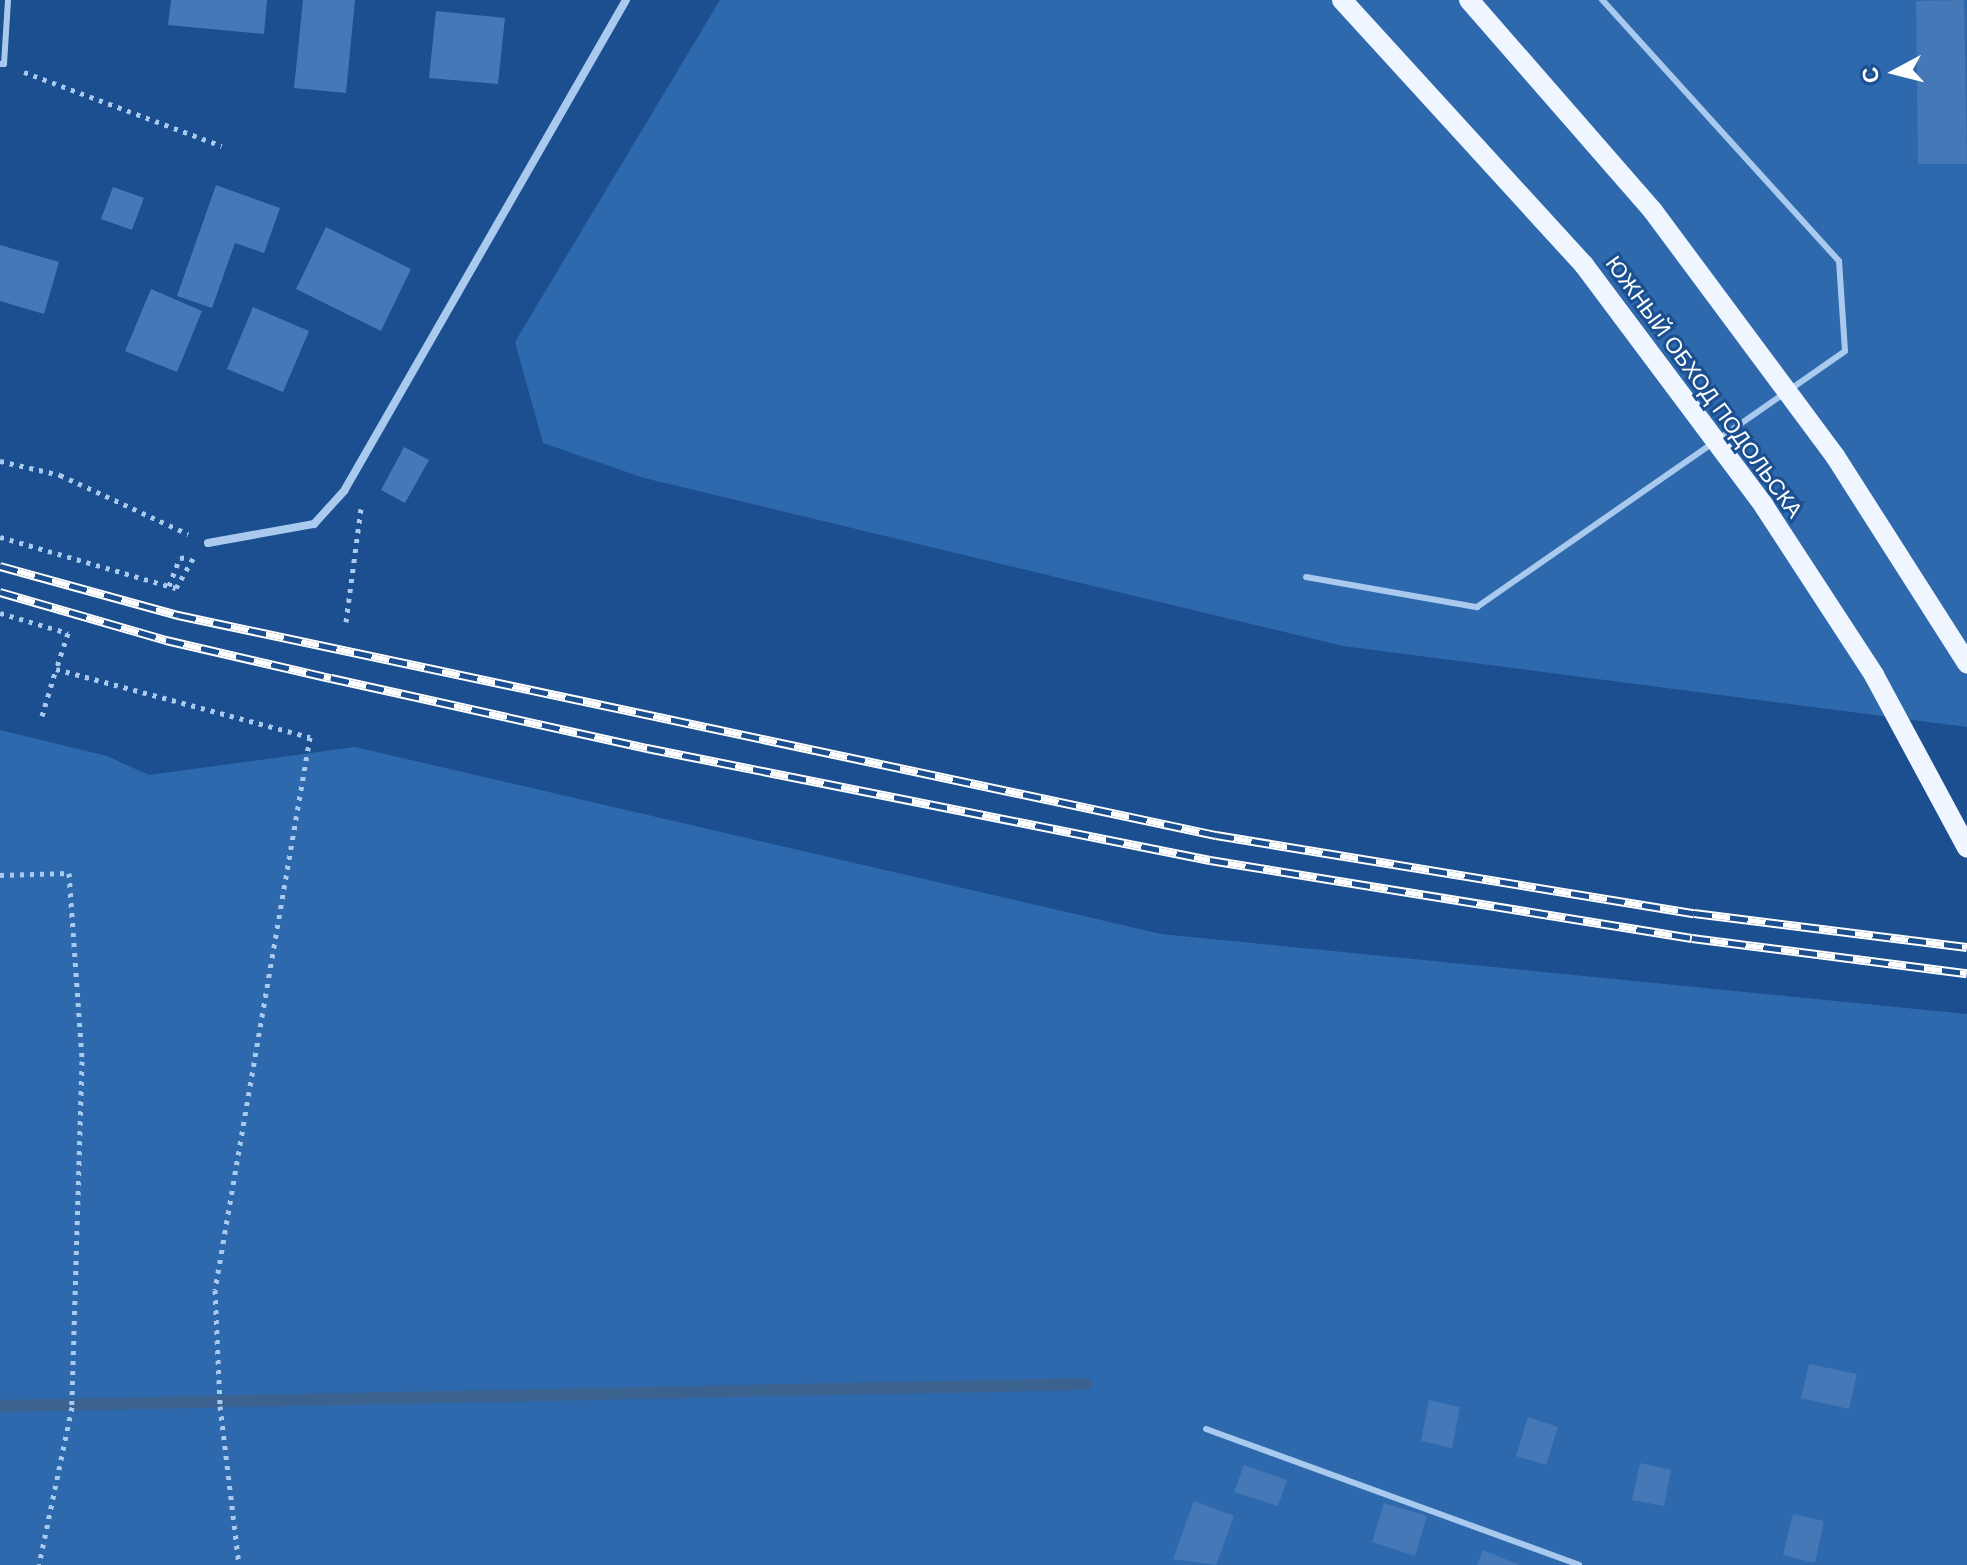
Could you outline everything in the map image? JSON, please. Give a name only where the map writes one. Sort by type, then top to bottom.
[{"type":"main road","name":"ЮЖНЫЙ ОБХОД ПОДОЛЬСКА","points":[[1342,0],[1396,54],[1584,265],[1764,506],[1874,675],[1967,848]]},
{"type":"main road","points":[[1469,0],[1653,211],[1835,456],[1967,663]]},
{"type":"street","points":[[208,543],[314,524],[344,491],[626,0]]},
{"type":"lane","points":[[2,64],[8,0]]},
{"type":"lane","points":[[1306,577],[1477,607],[1845,351],[1839,261],[1602,0]]},
{"type":"lane","points":[[1206,1429],[1579,1565]]},
{"type":"path","points":[[2,64],[222,146]]},
{"type":"path","points":[[0,461],[60,475],[208,543]]},
{"type":"path","points":[[0,537],[176,588],[182,570]]},
{"type":"path","points":[[169,586],[180,558]]},
{"type":"path","points":[[0,613],[68,633],[42,716]]},
{"type":"path","points":[[56,669],[310,737],[215,1290],[220,1406],[239,1565]]},
{"type":"path","points":[[0,875],[69,873],[82,1061],[72,1407],[39,1565]]},
{"type":"shaded area","points":[[720,0],[1967,0],[1967,727],[1343,646],[644,478],[543,443],[515,342]]},
{"type":"shaded area","points":[[0,730],[107,756],[149,775],[355,747],[1161,934],[1967,1014],[1967,1565],[0,1565]]},
{"type":"building","points":[[171,0],[267,0],[264,34],[168,25]]},
{"type":"building","points":[[303,0],[355,0],[346,93],[294,88]]},
{"type":"building","points":[[1964,0],[1967,164],[1918,164],[1916,1]]},
{"type":"building","points":[[436,11],[505,18],[498,84],[429,78]]},
{"type":"building","points":[[216,185],[280,208],[264,253],[235,243],[212,308],[177,296]]},
{"type":"building","points":[[113,187],[144,198],[132,230],[101,219]]},
{"type":"building","points":[[326,227],[411,269],[381,331],[296,289]]},
{"type":"building","points":[[0,245],[59,262],[44,314],[0,301]]},
{"type":"building","points":[[151,289],[202,311],[177,372],[125,351]]},
{"type":"building","points":[[253,307],[309,331],[283,392],[227,369]]},
{"type":"building","points":[[404,447],[429,460],[405,503],[381,490]]},
{"type":"building","points":[[1809,1364],[1857,1374],[1849,1409],[1801,1398]]},
{"type":"building","points":[[1429,1400],[1460,1407],[1452,1448],[1421,1441]]},
{"type":"building","points":[[1528,1417],[1558,1427],[1546,1465],[1516,1456]]},
{"type":"building","points":[[1640,1463],[1671,1470],[1664,1506],[1632,1500]]},
{"type":"building","points":[[1244,1465],[1287,1480],[1278,1506],[1234,1492]]},
{"type":"building","points":[[1194,1501],[1234,1516],[1216,1565],[1173,1559]]},
{"type":"building","points":[[1384,1503],[1427,1516],[1415,1556],[1372,1542]]},
{"type":"building","points":[[1793,1514],[1824,1521],[1815,1563],[1783,1555]]},
{"type":"building","points":[[1483,1550],[1520,1565],[1477,1565]]},
{"type":"waterway","points":[[0,1406],[1086,1384]]},
{"type":"railway","points":[[0,566],[178,615],[1216,835],[1694,913],[1967,947]]},
{"type":"railway","points":[[0,592],[166,640],[647,748],[1210,860],[1692,938],[1967,973]]}]
